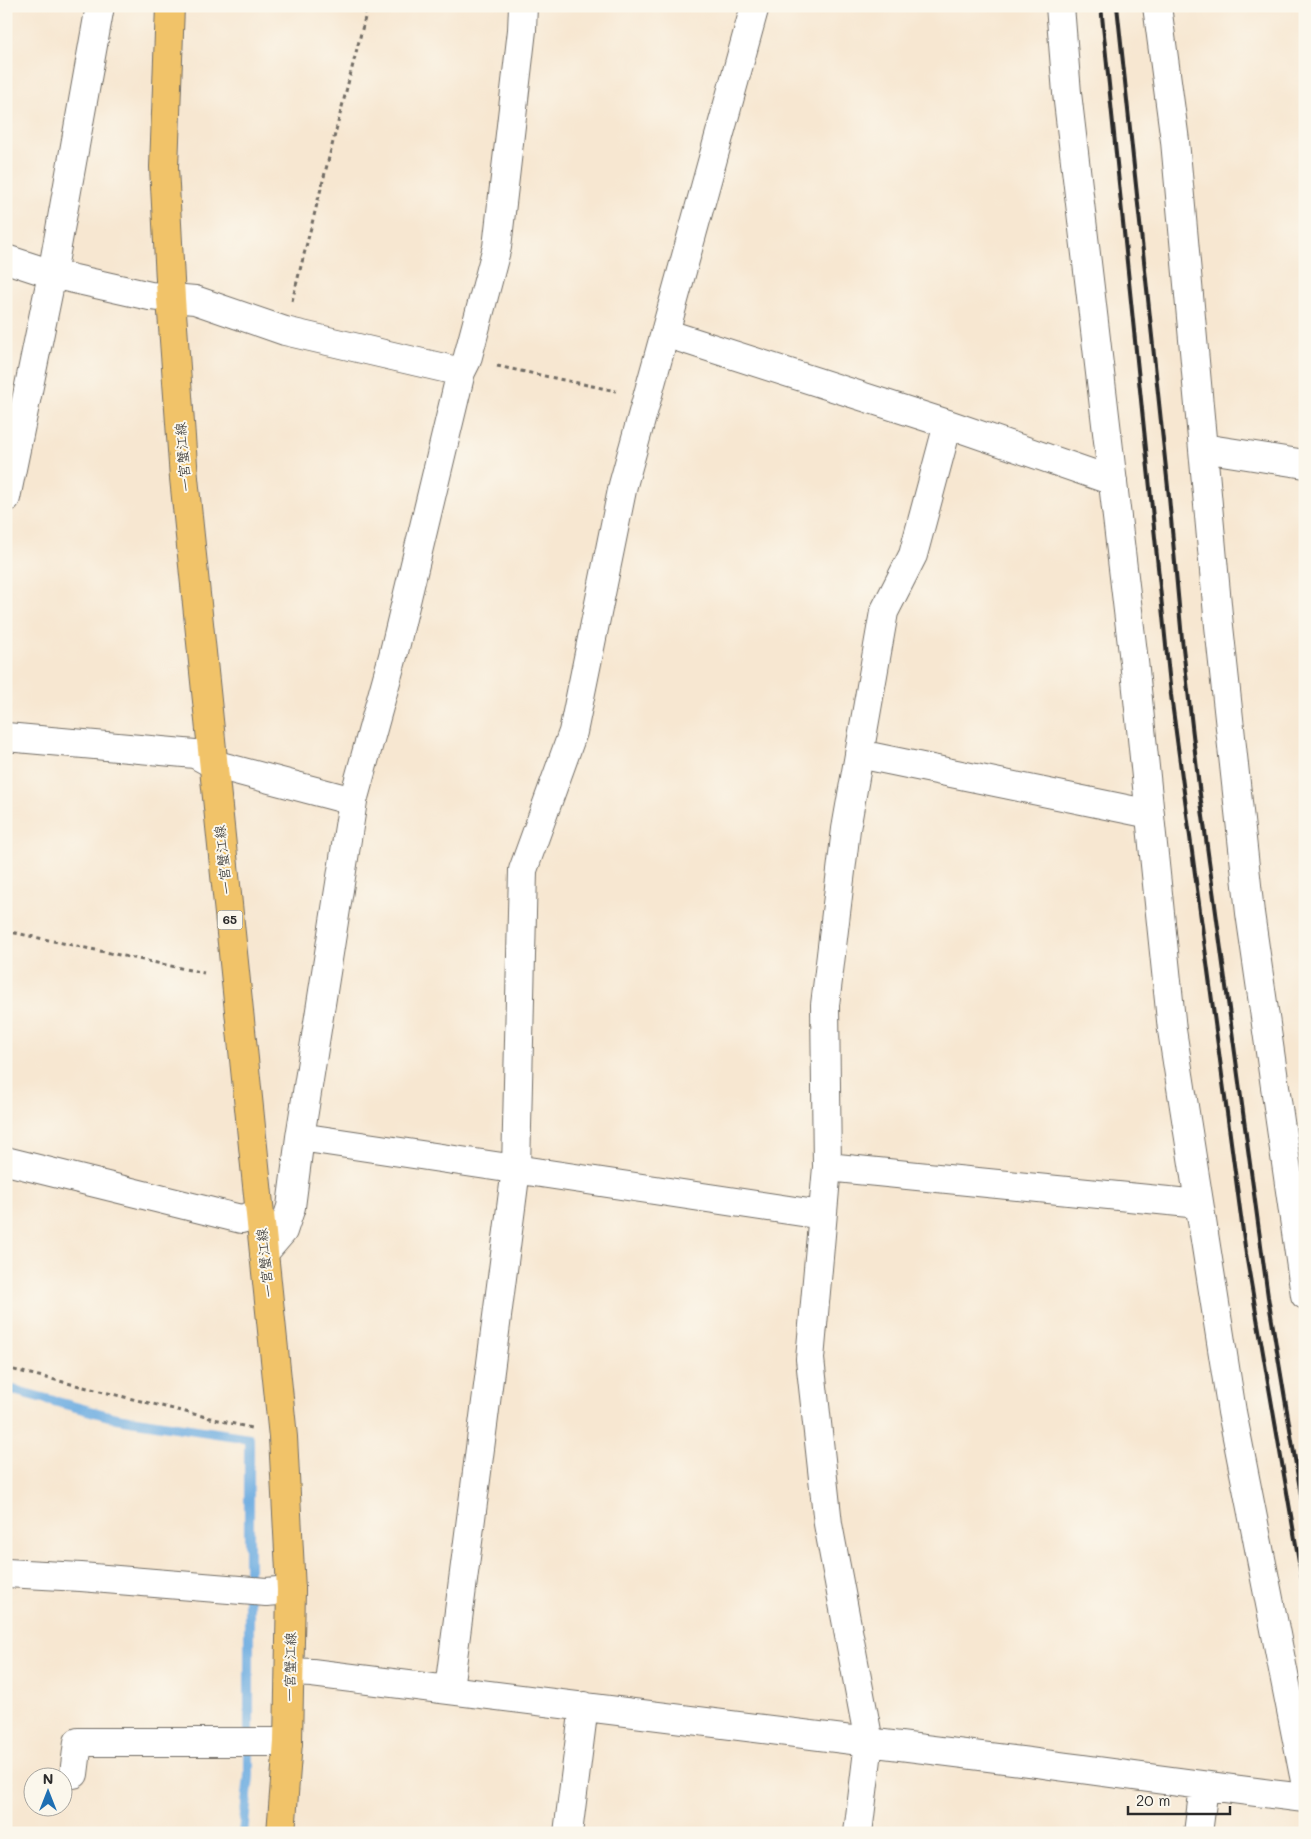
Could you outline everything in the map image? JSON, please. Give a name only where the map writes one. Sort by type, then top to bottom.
[{"type":"main road","name":"一宮蟹江線","points":[[170,6],[164,167],[184,478],[283,1437],[278,1591],[290,1672],[276,1742],[281,1833]]},
{"type":"street","points":[[6,498],[13,427],[52,274],[100,6]]},
{"type":"street","points":[[264,1253],[283,1231],[291,1207],[300,1137],[353,801],[393,656],[464,366],[497,247],[522,30],[523,6]]},
{"type":"street","points":[[449,1689],[516,1168],[523,870],[573,732],[623,486],[755,6]]},
{"type":"street","points":[[1060,6],[1067,93],[1136,670],[1172,1030],[1232,1412],[1305,1781]]},
{"type":"street","points":[[1157,6],[1175,141],[1220,636],[1250,913],[1305,1296]]},
{"type":"street","points":[[6,258],[52,274],[150,296],[195,300],[285,331],[464,366]]},
{"type":"street","points":[[665,333],[948,424],[1113,481]]},
{"type":"street","points":[[858,1833],[869,1742],[828,1524],[810,1359],[827,1167],[825,1005],[846,829],[884,612],[913,555],[948,424]]},
{"type":"street","points":[[1203,448],[1305,464]]},
{"type":"street","points":[[6,737],[195,754],[213,764],[353,801]]},
{"type":"street","points":[[859,754],[1150,814]]},
{"type":"street","points":[[300,1137],[822,1215]]},
{"type":"street","points":[[6,1161],[241,1219],[259,1214]]},
{"type":"street","points":[[827,1167],[1199,1204]]},
{"type":"street","points":[[6,1573],[82,1577],[234,1590],[278,1591]]},
{"type":"street","points":[[290,1672],[449,1689],[869,1742],[1204,1787],[1305,1798]]},
{"type":"street","points":[[568,1833],[584,1706]]},
{"type":"street","points":[[74,1774],[78,1742],[276,1742]]},
{"type":"street","points":[[1198,1833],[1204,1787]]},
{"type":"path","points":[[285,331],[368,6]]},
{"type":"path","points":[[464,366],[647,397]]},
{"type":"path","points":[[6,931],[236,980]]},
{"type":"path","points":[[6,1368],[283,1437]]},
{"type":"waterway","points":[[6,1388],[116,1418],[249,1438],[249,1776],[243,1833]]},
{"type":"railway","points":[[1101,6],[1171,695],[1246,1254],[1305,1597]]},
{"type":"railway","points":[[1117,6],[1199,787],[1268,1297],[1305,1519]]}]
